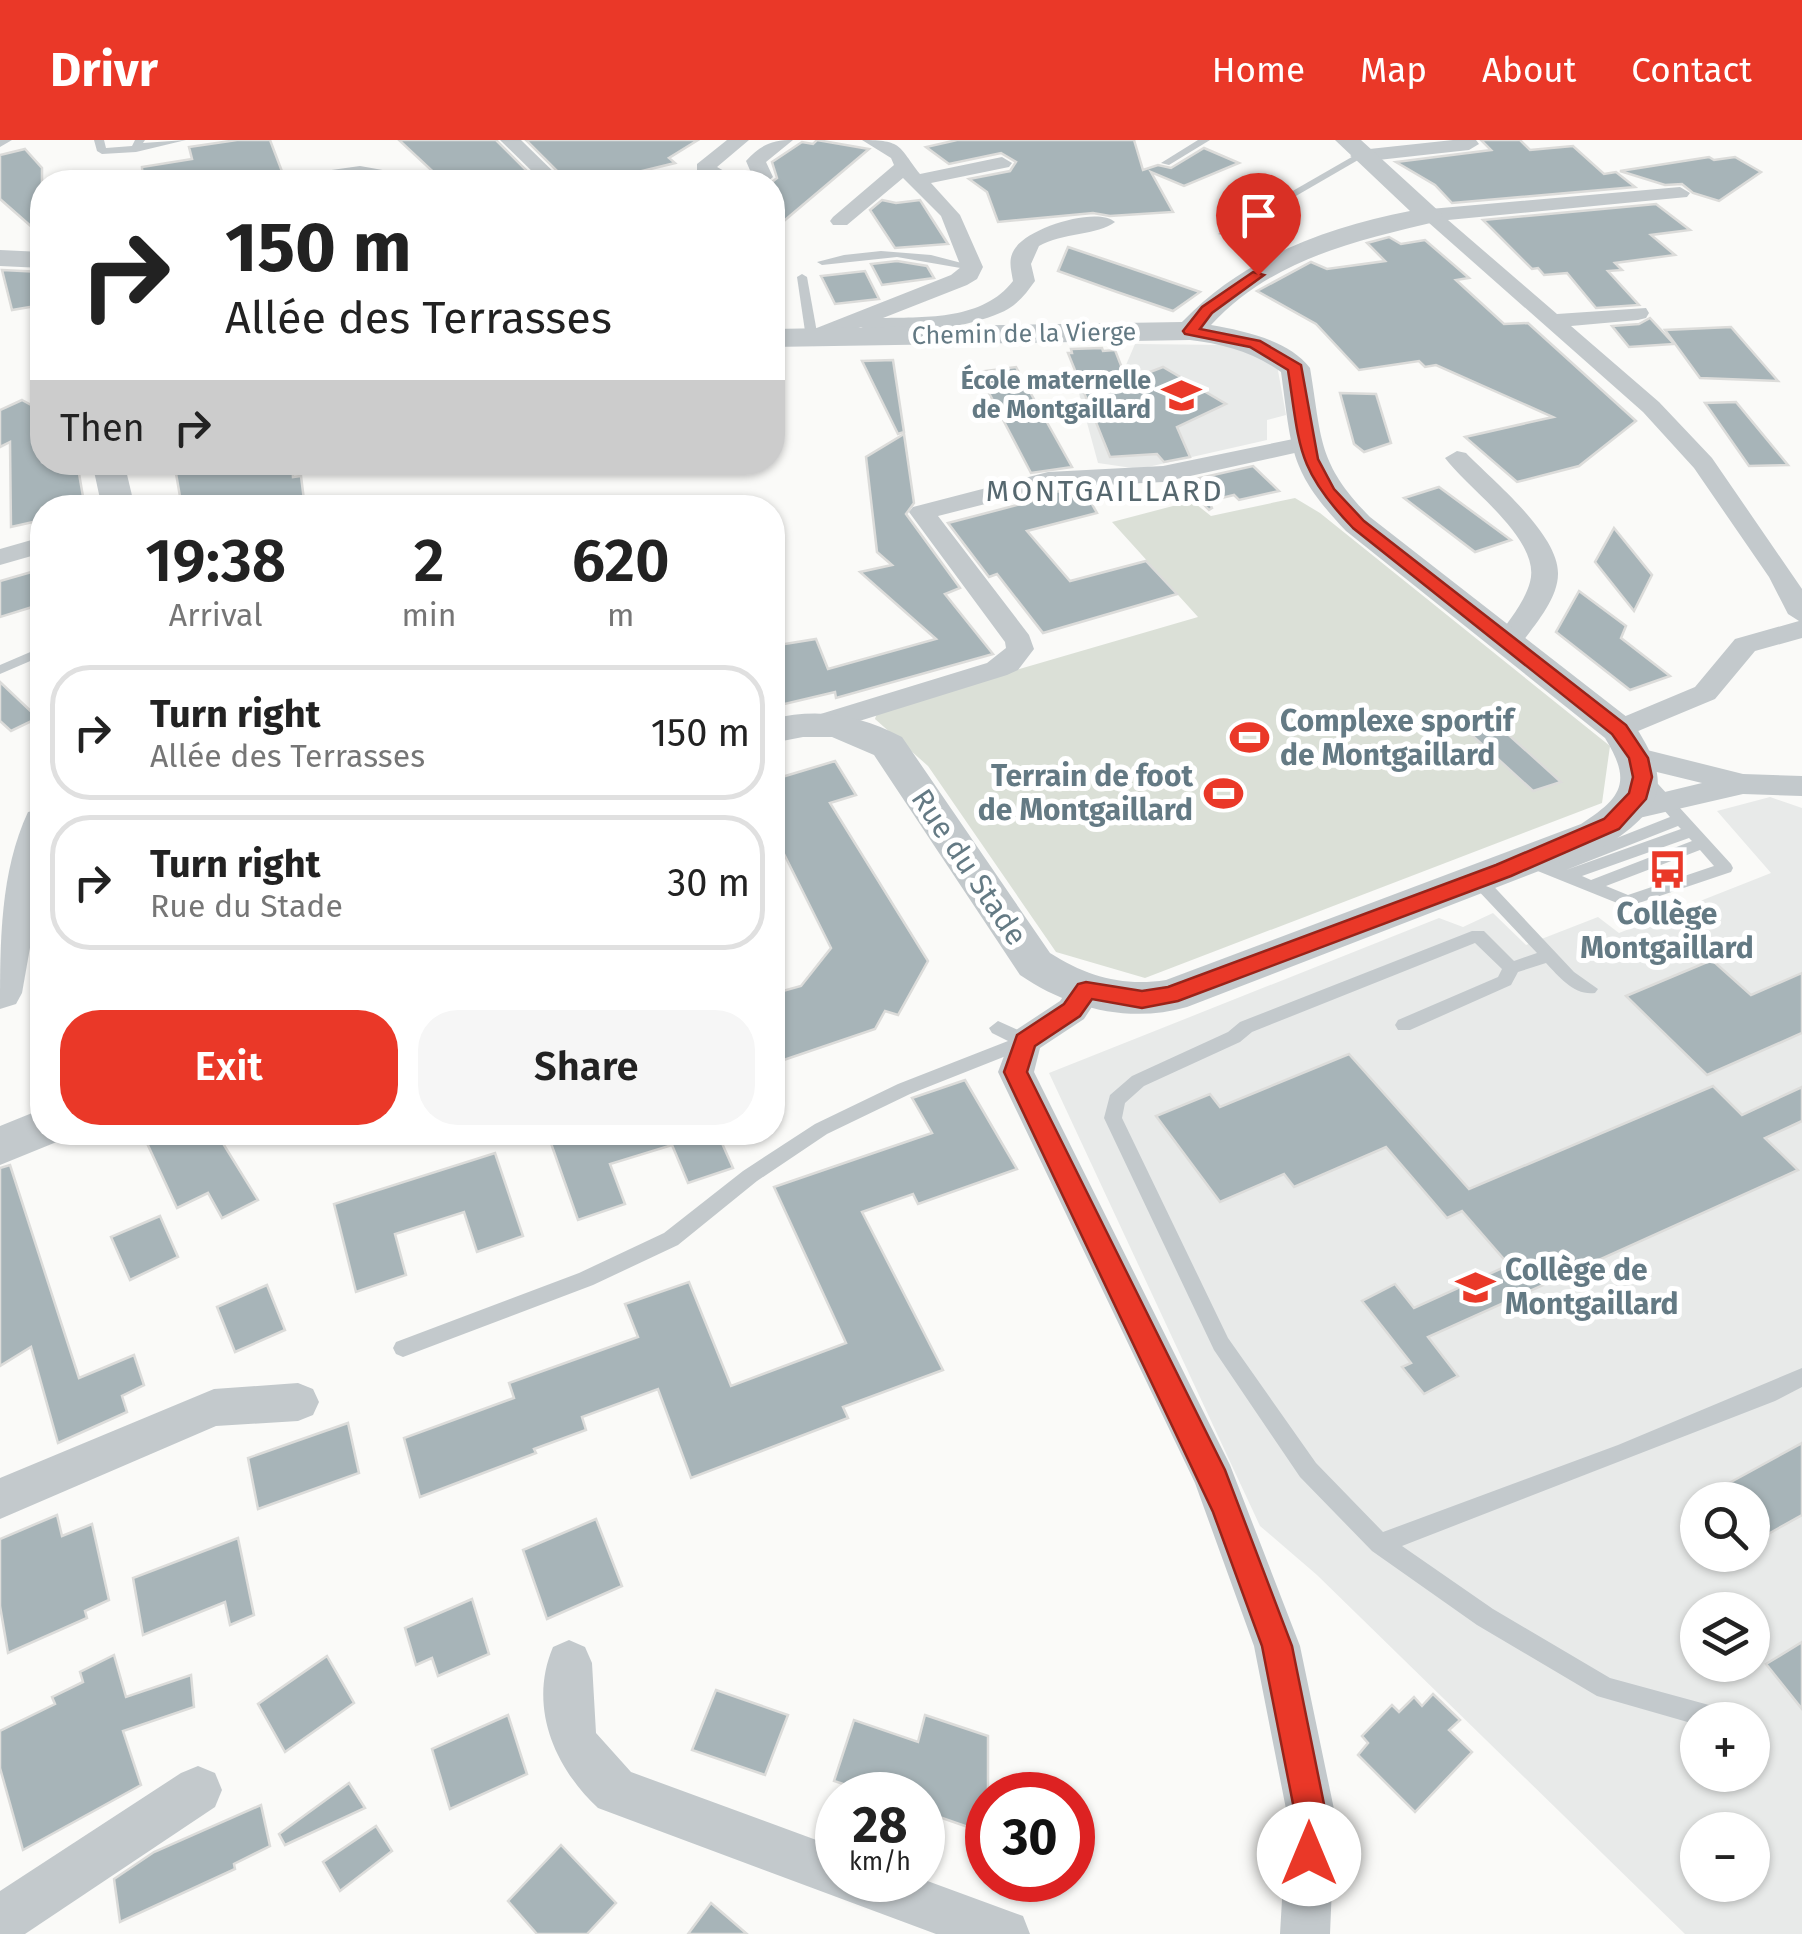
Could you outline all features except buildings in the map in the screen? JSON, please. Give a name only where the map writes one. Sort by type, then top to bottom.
[{"type":"street","points":[[510,140],[541,170]]},
{"type":"street","points":[[708,170],[704,168],[739,140]]},
{"type":"street","points":[[760,170],[756,161],[783,140]]},
{"type":"street","points":[[812,338],[958,280],[969,274],[972,267],[952,217],[911,174],[900,155],[872,140]]},
{"type":"street","points":[[1353,148],[1469,144]]},
{"type":"street","points":[[1353,148],[1652,408],[1703,463],[1782,578],[1802,614]]},
{"type":"street","points":[[840,221],[911,174],[1002,163]]},
{"type":"street","points":[[1664,806],[1619,730],[1358,524],[1327,492],[1310,459],[1295,368],[1255,344],[1190,331],[1207,310],[1291,255],[1350,233],[1430,215],[1680,193]]},
{"type":"street","points":[[840,327],[947,321],[999,306],[1019,292],[1024,281],[1019,269],[1022,254],[1034,239],[1064,226],[1105,222]]},
{"type":"street","points":[[0,258],[30,259]]},
{"type":"street","points":[[1550,321],[1638,314]]},
{"type":"street","name":"Chemin de la Vierge","points":[[785,338],[1190,331]]},
{"type":"street","points":[[824,723],[997,669],[1008,664],[1020,649],[1019,641],[922,512],[1048,480],[1163,474],[1308,443]]},
{"type":"street","points":[[1456,458],[1522,527],[1546,567],[1543,584],[1508,642]]},
{"type":"street","points":[[0,557],[30,548]]},
{"type":"street","points":[[1619,730],[1705,692],[1745,645],[1802,629]]},
{"type":"street","name":"Rue du Stade","points":[[785,727],[824,723],[849,726],[888,746],[1035,964],[1086,990],[1142,1000],[1170,995],[1478,880],[1549,869],[1594,834],[1664,806]]},
{"type":"street","points":[[1664,806],[1742,784],[1802,786]]},
{"type":"street","points":[[1664,806],[1742,784]]},
{"type":"street","points":[[0,994],[30,891]]},
{"type":"street","points":[[1086,990],[1072,1010],[1012,1035],[1016,1072],[1215,1479],[1277,1646],[1310,1814],[1305,1934]]},
{"type":"street","points":[[0,1146],[30,1133]]},
{"type":"street","points":[[0,1499],[214,1408],[298,1402]]},
{"type":"street","points":[[569,1663],[569,1734],[586,1766],[615,1791],[815,1865]]},
{"type":"street","points":[[0,1921],[198,1790]]},
{"type":"street","points":[[917,1902],[1004,1934]]},
{"type":"lane","points":[[98,140],[100,148],[108,153],[140,143],[181,140]]},
{"type":"lane","points":[[1166,163],[1205,140]]},
{"type":"lane","points":[[1224,234],[1353,148]]},
{"type":"lane","points":[[822,262],[878,251],[908,252],[972,267]]},
{"type":"lane","points":[[802,277],[812,338]]},
{"type":"lane","points":[[0,670],[30,656]]},
{"type":"lane","points":[[1549,869],[1664,806]]},
{"type":"lane","points":[[1549,869],[1628,901],[1725,868],[1664,806]]},
{"type":"lane","points":[[1591,886],[1664,806]]},
{"type":"lane","points":[[1478,880],[1568,976],[1589,989]]},
{"type":"lane","points":[[1511,968],[1478,935],[1246,1027],[1234,1037],[1138,1081],[1116,1100],[1113,1118],[1221,1344],[1308,1470],[1380,1544],[1485,1617],[1606,1688],[1680,1709]]},
{"type":"lane","points":[[1404,1025],[1505,982],[1511,968],[1548,956]]},
{"type":"lane","points":[[403,1348],[586,1279],[670,1239],[750,1176],[821,1129],[1012,1035]]},
{"type":"lane","points":[[1380,1544],[1624,1452],[1768,1394],[1802,1376]]},
{"type":"shaded area","name":"École maternelle de Montgaillard","points":[[1135,344],[1228,345],[1277,365],[1286,415],[1267,420],[1267,440],[1139,469],[1098,463],[1074,375],[1126,365]]},
{"type":"shaded area","name":"Complexe sportif de Montgaillard","points":[[1295,498],[1320,513],[1610,746],[1602,803],[1145,978],[1056,952],[928,766],[875,719],[878,710],[1198,617],[1112,522],[1192,501],[1211,516]]},
{"type":"shaded area","name":"Collège de Montgaillard","points":[[1770,797],[1802,808],[1802,1934],[1685,1934],[1317,1575],[1260,1526],[1049,1073],[1439,918],[1463,927],[1493,913],[1526,945],[1598,917],[1619,933],[1771,873],[1717,811]]},
{"type":"place","name":"École maternelle de Montgaillard","points":[[1181,395]]},
{"type":"place","name":"Complexe sportif de Montgaillard","points":[[1250,738]]},
{"type":"place","name":"Terrain de foot de Montgaillard","points":[[1223,793]]},
{"type":"place","name":"Collège Montgaillard","points":[[1667,870]]},
{"type":"place","name":"Collège de Montgaillard","points":[[1475,1287]]},
{"type":"district","name":"MONTGAILLARD","points":[[1105,491]]},
{"type":"route","points":[[1258,275],[1207,310],[1190,331],[1255,344],[1278,354],[1295,368],[1310,459],[1327,492],[1358,524],[1619,730],[1638,758],[1642,777],[1639,794],[1612,824],[1504,870],[1170,995],[1142,1000],[1086,990],[1072,1010],[1026,1041],[1016,1072],[1228,1512],[1277,1646],[1310,1814],[1309,1854]]}]
